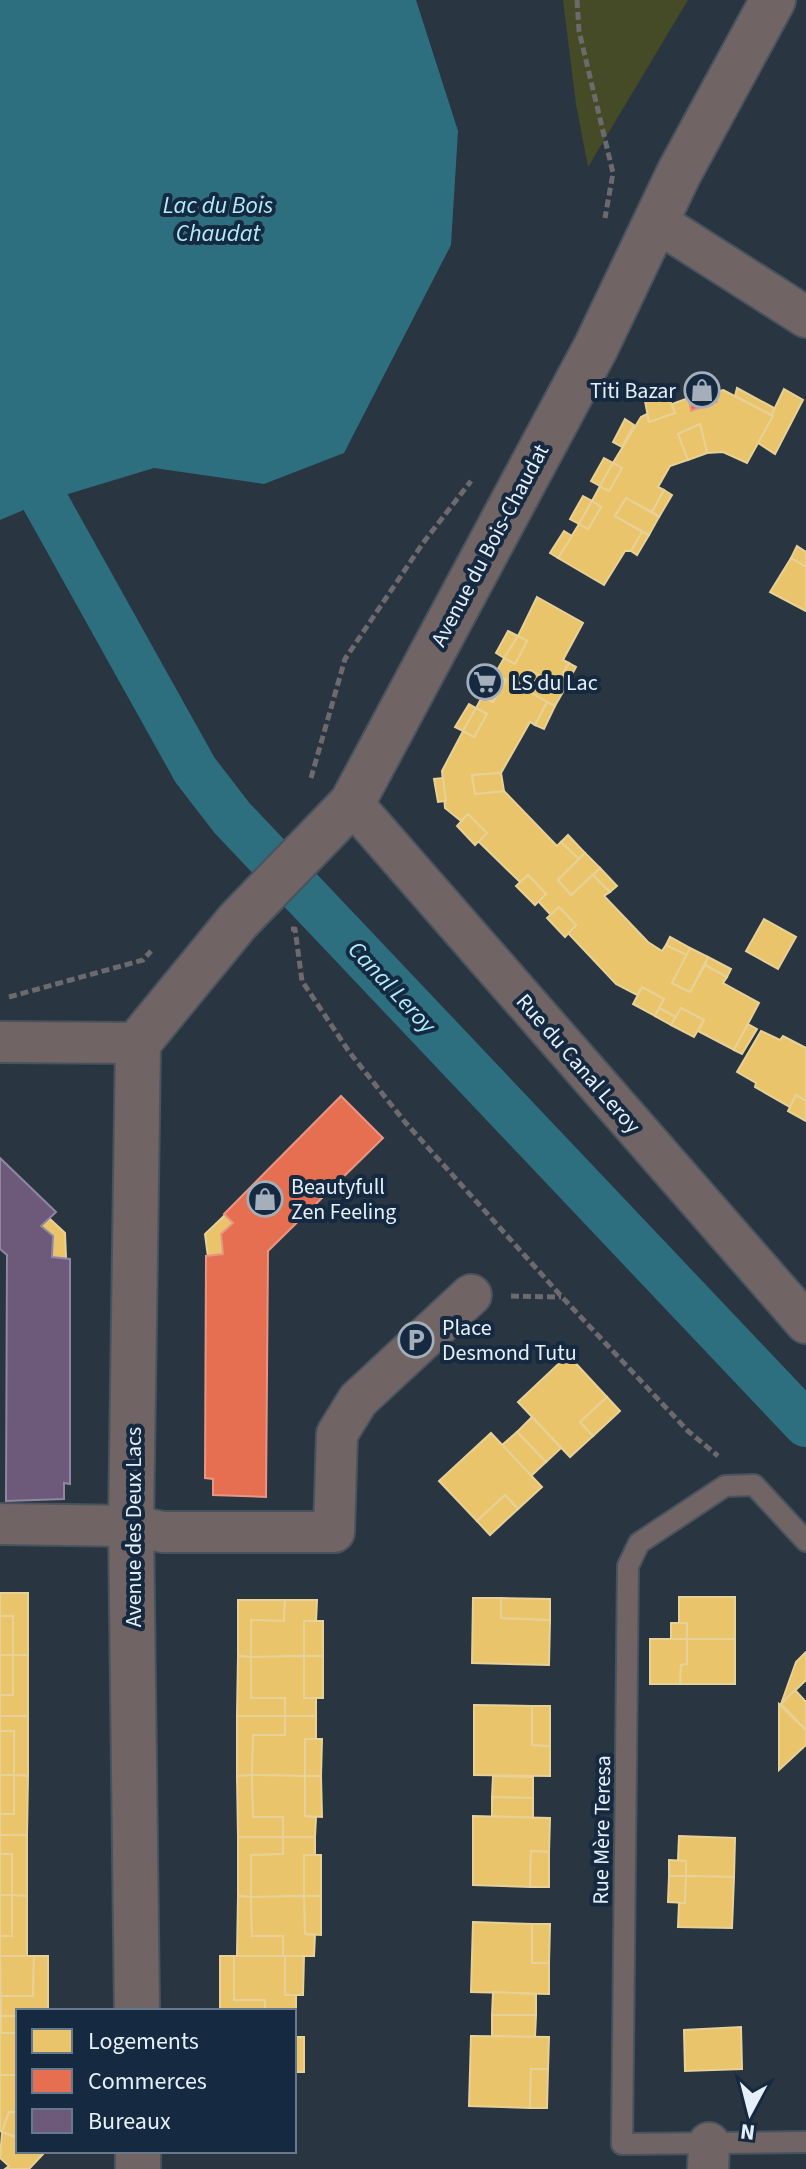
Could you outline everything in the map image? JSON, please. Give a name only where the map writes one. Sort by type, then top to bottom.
[{"type":"street","name":"Avenue du Bois-Chaudat","points":[[138,1043],[238,921],[352,803],[596,347],[679,173],[773,0]]},
{"type":"street","points":[[657,222],[806,317]]},
{"type":"street","name":"Rue du Canal Leroy","points":[[352,803],[806,1323]]},
{"type":"street","points":[[0,1042],[138,1043]]},
{"type":"street","name":"Avenue des Deux Lacs","points":[[137,2009],[131,1526],[138,1043]]},
{"type":"street","points":[[0,1524],[131,1526],[163,1532],[334,1532],[337,1434],[358,1400],[471,1295]]},
{"type":"lane","points":[[754,1485],[806,1541]]},
{"type":"lane","name":"Rue Mère Teresa","points":[[754,1485],[725,1486],[639,1543],[628,1566],[622,2144],[709,2156],[806,2142]]},
{"type":"path","points":[[577,0],[579,31],[613,173],[604,229]]},
{"type":"path","points":[[311,778],[345,659],[423,543],[478,471]]},
{"type":"path","points":[[238,921],[295,929],[302,981],[350,1053],[405,1122],[562,1297],[688,1431],[754,1485]]},
{"type":"path","points":[[0,999],[143,960],[154,949]]},
{"type":"green space","points":[[563,0],[688,0],[588,167],[576,104]]},
{"type":"water","name":"Lac du Bois Chaudat","points":[[0,0],[416,0],[458,131],[451,245],[344,453],[264,484],[154,468],[45,501],[0,520]]},
{"type":"building: Logements","points":[[737,388],[776,409],[773,416],[735,396]]},
{"type":"building: Logements","points":[[784,389],[803,400],[775,454],[758,443]]},
{"type":"building: Logements","points":[[723,390],[773,416],[747,463],[723,452],[707,453],[700,424],[678,434],[688,460],[670,466],[658,487],[664,490],[652,512],[626,498],[615,516],[642,532],[631,551],[625,551],[604,585],[558,558],[579,524],[588,529],[601,507],[592,501],[600,486],[609,491],[622,468],[613,463],[641,417],[647,414],[649,422],[675,413],[672,404],[688,398],[691,411],[717,402],[714,393]]},
{"type":"building: Logements","points":[[668,396],[675,413],[649,422],[645,401]]},
{"type":"building: Logements","points":[[625,419],[634,425],[622,447],[613,442]]},
{"type":"building: Logements","points":[[700,424],[707,453],[688,460],[678,434]]},
{"type":"building: Logements","points":[[604,458],[613,463],[600,486],[591,481]]},
{"type":"building: Logements","points":[[613,463],[622,468],[609,491],[600,486]]},
{"type":"building: Logements","points":[[664,490],[672,495],[659,517],[652,512]]},
{"type":"building: Logements","points":[[583,496],[592,501],[579,524],[570,519]]},
{"type":"building: Logements","points":[[626,498],[659,517],[649,535],[615,516]]},
{"type":"building: Logements","points":[[592,501],[601,507],[588,529],[579,524]]},
{"type":"building: Logements","points":[[564,531],[572,536],[558,558],[550,553]]},
{"type":"building: Logements","points":[[642,532],[649,535],[637,555],[631,551]]},
{"type":"building: Logements","points":[[797,546],[806,552],[806,567],[791,558]]},
{"type":"building: Logements","points":[[791,558],[806,567],[806,611],[770,592]]},
{"type":"building: Logements","points":[[537,597],[583,623],[563,660],[569,663],[556,686],[530,670],[521,687],[547,702],[535,725],[530,722],[501,773],[472,775],[475,794],[504,791],[557,846],[561,842],[579,859],[558,880],[571,895],[593,875],[610,892],[604,896],[648,942],[662,951],[666,945],[687,955],[672,983],[690,992],[705,965],[727,977],[723,983],[759,1003],[734,1050],[698,1031],[704,1020],[681,1008],[676,1017],[659,1008],[664,999],[642,987],[637,995],[616,984],[568,933],[576,925],[559,907],[551,915],[538,901],[546,894],[528,875],[520,882],[478,841],[487,833],[468,814],[461,821],[445,808],[442,771],[463,731],[474,737],[487,714],[476,708],[482,697],[493,702],[506,680],[495,674],[504,658],[515,664],[527,641],[518,636]]},
{"type":"building: Logements","points":[[508,631],[518,636],[504,658],[496,653]]},
{"type":"building: Logements","points":[[518,636],[527,641],[515,664],[504,658]]},
{"type":"building: Logements","points":[[569,663],[576,667],[564,690],[556,686]]},
{"type":"building: Logements","points":[[530,670],[564,690],[555,706],[521,687]]},
{"type":"building: Logements","points":[[495,674],[506,680],[493,702],[482,697]]},
{"type":"building: Logements","points":[[547,702],[555,706],[544,729],[535,725]]},
{"type":"building: Logements","points":[[469,704],[476,708],[463,731],[455,727]]},
{"type":"building: Logements","points":[[476,708],[487,714],[474,737],[463,731]]},
{"type":"building: Logements","points":[[501,773],[504,791],[475,794],[472,775]]},
{"type":"building: Logements","points":[[443,778],[446,801],[438,802],[434,779]]},
{"type":"building: Logements","points":[[468,814],[487,833],[475,845],[457,826]]},
{"type":"building: Logements","points":[[568,835],[585,853],[579,859],[561,842]]},
{"type":"building: Logements","points":[[585,853],[600,868],[571,895],[558,880]]},
{"type":"building: Logements","points":[[600,868],[617,886],[610,892],[593,875]]},
{"type":"building: Logements","points":[[528,875],[546,894],[535,905],[516,886]]},
{"type":"building: Logements","points":[[559,907],[576,925],[565,937],[547,918]]},
{"type":"building: Logements","points":[[764,919],[796,937],[778,969],[746,951]]},
{"type":"building: Logements","points":[[670,937],[690,948],[687,955],[666,945]]},
{"type":"building: Logements","points":[[690,948],[708,957],[690,992],[672,983]]},
{"type":"building: Logements","points":[[708,957],[731,969],[727,977],[705,965]]},
{"type":"building: Logements","points":[[642,987],[664,999],[655,1016],[633,1004]]},
{"type":"building: Logements","points":[[659,1008],[676,1017],[671,1025],[655,1016]]},
{"type":"building: Logements","points":[[681,1008],[704,1020],[694,1037],[671,1025]]},
{"type":"building: Logements","points":[[748,1024],[757,1029],[742,1054],[734,1050]]},
{"type":"building: Logements","points":[[761,1031],[780,1040],[783,1036],[806,1048],[806,1101],[796,1095],[790,1107],[755,1087],[756,1083],[737,1072]]},
{"type":"building: Logements","points":[[796,1095],[806,1101],[806,1121],[788,1111]]},
{"type":"building: Logements","points":[[226,1214],[233,1223],[221,1234],[223,1254],[208,1257],[205,1234]]},
{"type":"building: Logements","points":[[50,1219],[65,1233],[66,1258],[52,1257],[53,1236],[41,1226]]},
{"type":"building: Logements","points":[[568,1355],[607,1397],[580,1422],[593,1436],[570,1457],[518,1402]]},
{"type":"building: Logements","points":[[607,1397],[620,1411],[593,1436],[580,1422]]},
{"type":"building: Logements","points":[[532,1417],[561,1448],[546,1462],[517,1432]]},
{"type":"building: Logements","points":[[517,1432],[546,1462],[531,1476],[502,1445]]},
{"type":"building: Logements","points":[[491,1433],[542,1487],[518,1509],[505,1495],[477,1521],[439,1481]]},
{"type":"building: Logements","points":[[505,1495],[518,1509],[490,1535],[477,1521]]},
{"type":"building: Logements","points":[[0,1593],[28,1593],[28,1655],[13,1655],[13,1616],[0,1616]]},
{"type":"building: Logements","points":[[679,1597],[735,1597],[735,1639],[687,1639],[687,1623],[679,1623]]},
{"type":"building: Logements","points":[[473,1598],[501,1598],[501,1618],[550,1620],[549,1665],[472,1663]]},
{"type":"building: Logements","points":[[501,1598],[550,1599],[550,1620],[501,1618]]},
{"type":"building: Logements","points":[[238,1600],[285,1600],[284,1621],[251,1620],[251,1657],[238,1656]]},
{"type":"building: Logements","points":[[285,1600],[317,1600],[316,1622],[304,1621],[304,1656],[251,1657],[251,1620],[284,1621]]},
{"type":"building: Logements","points":[[0,1616],[13,1616],[13,1655],[0,1655]]},
{"type":"building: Logements","points":[[304,1621],[323,1621],[323,1656],[304,1656]]},
{"type":"building: Logements","points":[[671,1623],[687,1623],[687,1639],[671,1639]]},
{"type":"building: Logements","points":[[650,1639],[687,1639],[687,1664],[681,1665],[680,1684],[650,1684]]},
{"type":"building: Logements","points":[[687,1639],[735,1639],[735,1684],[680,1684],[681,1665],[687,1664]]},
{"type":"building: Logements","points":[[806,1652],[806,1680],[781,1704],[796,1662]]},
{"type":"building: Logements","points":[[0,1655],[13,1655],[13,1695],[0,1695]]},
{"type":"building: Logements","points":[[13,1655],[28,1655],[28,1716],[0,1716],[0,1695],[13,1695]]},
{"type":"building: Logements","points":[[238,1656],[251,1657],[251,1698],[285,1698],[285,1716],[237,1716]]},
{"type":"building: Logements","points":[[304,1656],[323,1656],[323,1698],[304,1698]]},
{"type":"building: Logements","points":[[304,1656],[304,1698],[316,1698],[316,1716],[285,1716],[285,1698],[251,1698],[251,1657]]},
{"type":"building: Logements","points":[[795,1690],[806,1702],[806,1730],[781,1704]]},
{"type":"building: Logements","points":[[779,1704],[806,1730],[806,1745],[779,1770]]},
{"type":"building: Logements","points":[[474,1705],[532,1706],[532,1745],[550,1746],[550,1776],[474,1775]]},
{"type":"building: Logements","points":[[532,1706],[550,1706],[550,1746],[532,1745]]},
{"type":"building: Logements","points":[[0,1716],[28,1716],[28,1776],[14,1775],[14,1731],[0,1731]]},
{"type":"building: Logements","points":[[237,1716],[285,1716],[285,1735],[253,1735],[252,1775],[237,1776]]},
{"type":"building: Logements","points":[[285,1716],[316,1716],[316,1739],[305,1739],[305,1776],[252,1775],[253,1735],[285,1735]]},
{"type":"building: Logements","points":[[0,1731],[14,1731],[14,1775],[0,1775]]},
{"type":"building: Logements","points":[[305,1739],[322,1739],[321,1776],[305,1776]]},
{"type":"building: Logements","points":[[0,1775],[14,1775],[14,1814],[0,1814]]},
{"type":"building: Logements","points":[[14,1775],[28,1776],[27,1835],[0,1835],[0,1814],[14,1814]]},
{"type":"building: Logements","points":[[252,1775],[253,1817],[283,1817],[283,1837],[238,1837],[237,1776]]},
{"type":"building: Logements","points":[[252,1775],[305,1776],[305,1816],[316,1817],[315,1837],[283,1837],[283,1817],[253,1817]]},
{"type":"building: Logements","points":[[305,1776],[321,1776],[322,1817],[305,1816]]},
{"type":"building: Logements","points":[[493,1776],[533,1777],[533,1798],[492,1797]]},
{"type":"building: Logements","points":[[492,1797],[533,1798],[533,1818],[492,1816]]},
{"type":"building: Logements","points":[[473,1816],[550,1818],[549,1852],[531,1851],[530,1887],[473,1885]]},
{"type":"building: Logements","points":[[0,1835],[27,1835],[27,1896],[12,1895],[12,1854],[0,1854]]},
{"type":"building: Logements","points":[[679,1836],[735,1838],[734,1877],[686,1876],[686,1861],[678,1861]]},
{"type":"building: Logements","points":[[238,1837],[283,1837],[283,1854],[251,1855],[251,1897],[238,1896]]},
{"type":"building: Logements","points":[[283,1837],[315,1837],[315,1855],[304,1855],[304,1896],[251,1897],[251,1855],[283,1854]]},
{"type":"building: Logements","points":[[531,1851],[549,1852],[549,1887],[530,1887]]},
{"type":"building: Logements","points":[[0,1854],[12,1854],[12,1895],[0,1895]]},
{"type":"building: Logements","points":[[304,1855],[321,1855],[321,1896],[304,1896]]},
{"type":"building: Logements","points":[[669,1860],[686,1861],[686,1876],[669,1876]]},
{"type":"building: Logements","points":[[669,1876],[686,1876],[685,1903],[668,1902]]},
{"type":"building: Logements","points":[[686,1876],[734,1877],[732,1928],[678,1927],[679,1903],[685,1903]]},
{"type":"building: Logements","points":[[0,1895],[12,1895],[12,1936],[0,1936]]},
{"type":"building: Logements","points":[[12,1895],[27,1896],[27,1956],[0,1956],[0,1936],[12,1936]]},
{"type":"building: Logements","points":[[238,1896],[251,1897],[252,1936],[283,1936],[283,1956],[237,1956]]},
{"type":"building: Logements","points":[[304,1896],[321,1896],[321,1935],[305,1934]]},
{"type":"building: Logements","points":[[304,1896],[305,1934],[315,1935],[314,1956],[283,1956],[283,1936],[252,1936],[251,1897]]},
{"type":"building: Logements","points":[[473,1922],[532,1924],[532,1963],[549,1963],[549,1994],[471,1992]]},
{"type":"building: Logements","points":[[532,1924],[550,1924],[549,1963],[532,1963]]},
{"type":"building: Logements","points":[[0,1956],[34,1956],[33,1996],[1,1996],[1,2016]]},
{"type":"building: Logements","points":[[34,1956],[48,1956],[48,2009],[16,2009],[16,2016],[1,2016],[1,1996],[33,1996]]},
{"type":"building: Logements","points":[[220,1956],[234,1956],[234,2000],[265,2000],[265,2009],[220,2009]]},
{"type":"building: Logements","points":[[234,1956],[285,1956],[285,1995],[296,1995],[296,2009],[265,2009],[265,2000],[234,2000]]},
{"type":"building: Logements","points":[[285,1956],[304,1956],[303,1995],[285,1995]]},
{"type":"building: Logements","points":[[493,1992],[536,1994],[536,2015],[492,2015]]},
{"type":"building: Logements","points":[[492,2015],[536,2015],[535,2037],[492,2036]]},
{"type":"building: Logements","points":[[0,2016],[1,2033],[16,2033],[16,2075],[0,2075]]},
{"type":"building: Logements","points":[[1,2016],[16,2016],[16,2033],[1,2033]]},
{"type":"building: Logements","points":[[741,2027],[742,2069],[685,2071],[684,2030]]},
{"type":"building: Logements","points":[[471,2036],[549,2037],[548,2069],[531,2069],[530,2108],[469,2106]]},
{"type":"building: Logements","points":[[296,2037],[304,2037],[304,2072],[296,2072]]},
{"type":"building: Logements","points":[[531,2069],[548,2069],[547,2108],[530,2108]]},
{"type":"building: Logements","points":[[0,2075],[16,2075],[16,2112],[9,2112],[0,2131]]},
{"type":"building: Logements","points":[[9,2112],[16,2112],[16,2137],[2,2132]]},
{"type":"building: Logements","points":[[2,2132],[16,2137],[16,2153],[44,2153],[29,2169],[5,2169],[9,2166],[0,2158]]},
{"type":"building: Commerces","points":[[711,385],[717,402],[691,411],[687,390]]},
{"type":"building: Commerces","points":[[488,669],[495,674],[482,697],[475,693]]},
{"type":"building: Commerces","points":[[341,1096],[383,1138],[268,1251],[266,1497],[213,1495],[213,1479],[205,1478],[206,1256],[223,1254],[221,1234],[233,1223],[224,1214]]},
{"type":"building: Bureaux","points":[[0,1158],[56,1212],[41,1226],[53,1236],[52,1257],[70,1259],[70,1484],[64,1483],[64,1499],[6,1501],[7,1255],[0,1249]]},
{"type":"waterway","name":"Canal Leroy","points":[[45,501],[195,770],[232,818],[806,1424]]},
{"type":"place","name":"Titi Bazar","points":[[702,390]]},
{"type":"place","name":"LS du Lac","points":[[485,682]]},
{"type":"place","name":"Beautyfull Zen Feeling","points":[[265,1199]]},
{"type":"place","name":"Place Desmond Tutu","points":[[416,1340]]}]
